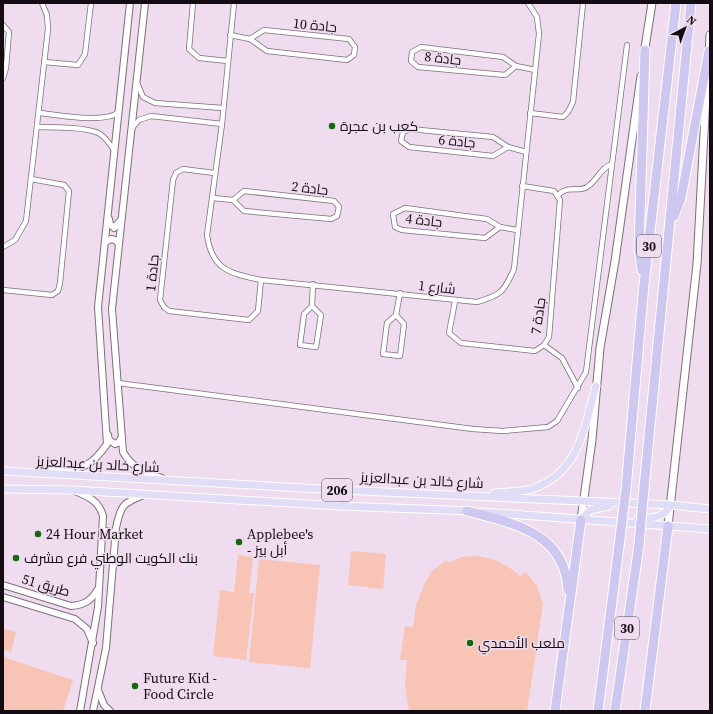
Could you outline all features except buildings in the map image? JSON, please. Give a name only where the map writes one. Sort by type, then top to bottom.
[{"type":"highway","name":"30","points":[[598,711],[626,489],[644,284],[676,3]]},
{"type":"highway","name":"30","points":[[615,711],[639,545],[690,3]]},
{"type":"highway","points":[[644,284],[639,249],[645,50]]},
{"type":"highway","points":[[670,227],[681,198],[709,50]]},
{"type":"highway","points":[[467,511],[526,528],[546,541],[559,558],[567,577],[570,610]]},
{"type":"highway","points":[[555,711],[570,610],[581,520]]},
{"type":"highway","points":[[645,711],[668,526]]},
{"type":"main road","points":[[581,520],[592,440],[596,386],[652,3]]},
{"type":"main road","points":[[668,526],[697,264],[710,35]]},
{"type":"main road","points":[[471,496],[527,490],[553,479],[572,460],[581,443],[596,386]]},
{"type":"main road","name":"شارع خالد بن عبدالعزيز","points":[[3,471],[339,490],[671,505],[710,509]]},
{"type":"main road","name":"شارع خالد بن عبدالعزيز","points":[[3,489],[72,490],[340,506],[467,511],[710,529]]},
{"type":"main road","points":[[339,490],[345,495],[344,503],[340,506]]},
{"type":"main road","points":[[581,520],[585,514],[595,508],[649,504]]},
{"type":"main road","points":[[616,523],[655,518],[666,513],[671,505]]},
{"type":"street","points":[[3,247],[15,240],[26,222],[40,113],[48,29],[47,15],[42,3]]},
{"type":"street","points":[[44,62],[78,65],[82,60],[85,54],[91,3]]},
{"type":"street","points":[[24,472],[81,469],[93,462],[101,454],[107,444],[108,435],[98,307],[130,3]]},
{"type":"street","points":[[145,3],[112,309],[112,337],[118,383],[123,452],[128,462],[140,471],[170,481]]},
{"type":"street","points":[[193,3],[189,49],[199,58],[228,61]]},
{"type":"street","name":"شارع 1","points":[[234,3],[222,108],[222,124],[214,173],[207,234],[209,249],[218,264],[234,274],[261,280],[313,284],[400,293],[455,301],[477,302],[493,298],[506,288],[514,269],[539,34],[537,17],[528,3]]},
{"type":"street","points":[[530,113],[563,117],[568,112],[573,102],[583,3]]},
{"type":"street","points":[[3,25],[8,32],[6,68],[3,78]]},
{"type":"street","name":"جادة 10","points":[[230,35],[250,39],[267,51],[347,60],[354,55],[355,46],[349,39],[264,30],[250,39]]},
{"type":"street","points":[[118,383],[465,428],[503,431],[548,427],[557,421],[578,388],[586,372],[627,45]]},
{"type":"street","name":"جادة 8","points":[[516,66],[505,75],[418,67],[411,61],[412,52],[421,47],[503,57],[516,66],[535,70]]},
{"type":"street","points":[[137,81],[138,90],[143,97],[155,103],[222,108]]},
{"type":"street","points":[[40,113],[103,118],[114,116],[119,112]]},
{"type":"street","points":[[131,129],[139,120],[151,116],[222,124]]},
{"type":"street","points":[[38,127],[60,127],[99,133],[107,140],[114,150]]},
{"type":"street","name":"جادة 6","points":[[508,147],[493,156],[409,147],[401,141],[404,132],[410,128],[493,137],[508,147],[526,152]]},
{"type":"street","points":[[522,186],[554,191],[558,195],[565,189],[586,188],[595,180],[604,166],[612,164]]},
{"type":"street","name":"جادة 1","points":[[214,173],[182,169],[176,174],[173,180],[160,300],[164,307],[169,311],[249,320],[254,317],[258,311],[261,280]]},
{"type":"street","points":[[3,290],[52,295],[58,291],[70,191],[64,185],[31,179]]},
{"type":"street","name":"جادة 2","points":[[244,191],[334,201],[339,207],[337,216],[331,219],[244,211],[233,200],[244,191]]},
{"type":"street","name":"جادة 7","points":[[455,301],[450,333],[461,343],[535,351],[544,345],[549,337],[560,200],[558,195]]},
{"type":"street","points":[[212,198],[233,200]]},
{"type":"street","name":"جادة 4","points":[[500,227],[485,238],[402,230],[395,227],[393,214],[405,208],[487,219],[500,227],[517,230]]},
{"type":"street","points":[[108,215],[110,224],[114,228],[118,225],[122,217]]},
{"type":"street","points":[[105,242],[111,239],[115,240],[119,244]]},
{"type":"street","points":[[312,306],[321,315],[316,347],[300,345],[304,314],[312,306],[313,284]]},
{"type":"street","points":[[396,315],[404,324],[400,356],[383,354],[387,323],[396,315],[400,293]]},
{"type":"street","points":[[544,345],[562,358],[578,388]]},
{"type":"street","points":[[108,435],[109,440],[115,444],[118,443],[122,437]]},
{"type":"street","points":[[72,490],[93,499],[101,508],[103,516],[98,607],[93,643],[80,711]]},
{"type":"street","points":[[93,711],[106,648],[119,511],[127,502],[148,494]]},
{"type":"street","points":[[102,536],[106,531],[110,531],[115,534],[116,537]]},
{"type":"street","name":"طريق 51","points":[[3,585],[71,606],[81,606],[94,596],[99,588]]},
{"type":"street","name":"طريق 51","points":[[3,597],[70,617],[81,623],[93,643]]},
{"type":"street","points":[[44,609],[45,598]]},
{"type":"street","points":[[98,689],[104,705],[110,711]]},
{"type":"shaded area","points":[[351,551],[386,554],[383,589],[348,585]]},
{"type":"shaded area","points":[[238,555],[253,557],[249,593],[254,593],[246,660],[213,656],[220,590],[234,592]]},
{"type":"shaded area","name":"ملعب الأحمدي","points":[[476,556],[489,558],[500,562],[520,576],[526,572],[537,586],[543,604],[527,711],[409,711],[405,685],[407,660],[400,660],[405,626],[413,627],[416,605],[431,572],[446,560],[449,563],[462,557]]},
{"type":"shaded area","points":[[259,559],[320,565],[310,668],[249,662]]},
{"type":"shaded area","points":[[3,628],[16,632],[11,652],[3,649]]},
{"type":"shaded area","points":[[3,657],[73,680],[63,711],[3,711]]},
{"type":"place","name":"كعب بن عجرة","points":[[332,126]]},
{"type":"place","name":"24 Hour Market","points":[[38,534]]},
{"type":"place","name":"Applebee's - أبل بيز","points":[[239,542]]},
{"type":"place","name":"بنك الكويت الوطني فرع مشرف","points":[[16,558]]},
{"type":"place","name":"ملعب الأحمدي","points":[[470,643]]},
{"type":"place","name":"Future Kid - Food Circle","points":[[135,686]]}]
